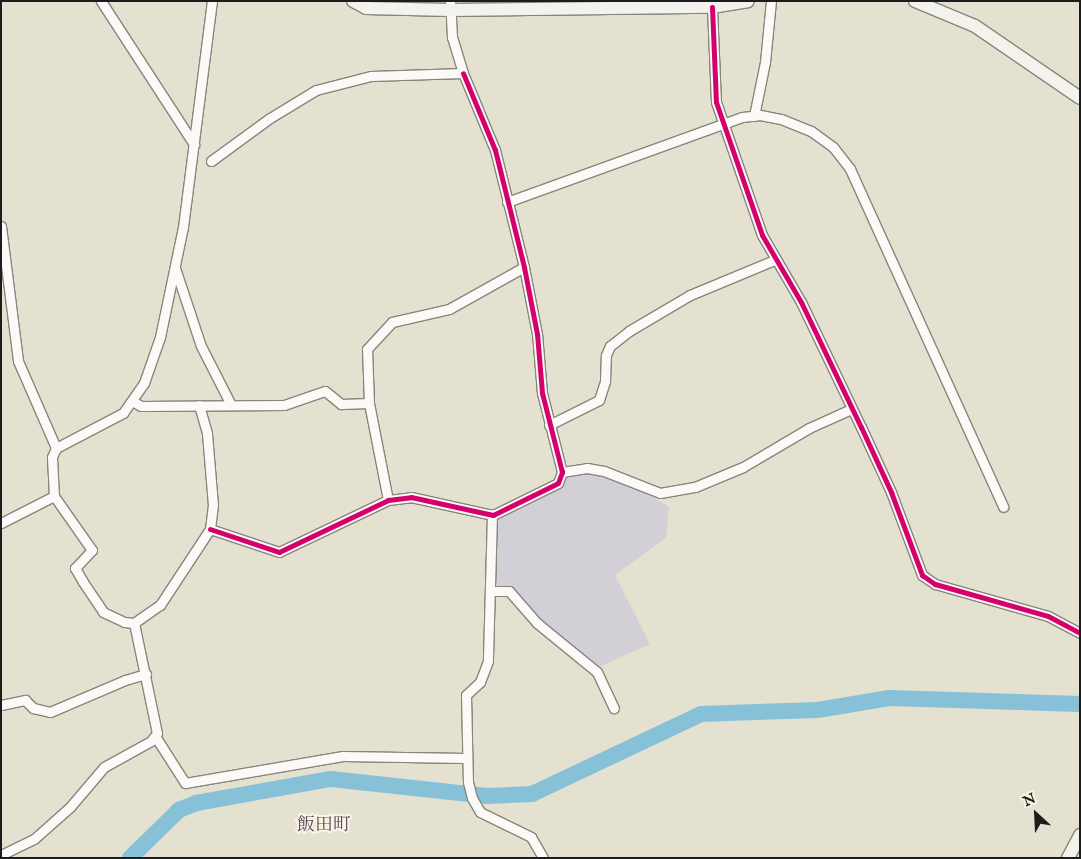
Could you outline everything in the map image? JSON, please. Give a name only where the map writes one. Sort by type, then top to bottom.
[{"type":"street","points":[[101,1],[194,144]]},
{"type":"street","points":[[199,405],[207,433],[212,505],[210,529],[160,605],[134,623],[124,622],[103,612],[75,568],[92,550],[54,496],[52,457],[56,448],[123,412],[134,402],[144,383],[160,337],[174,268],[194,144],[212,1]]},
{"type":"street","points":[[353,1],[366,8],[450,6],[712,7],[748,1]]},
{"type":"street","points":[[754,116],[765,62],[771,1]]},
{"type":"street","points":[[917,2],[975,26],[1080,98]]},
{"type":"street","points":[[210,529],[279,552],[388,500],[412,498],[492,514],[558,483],[562,472],[549,424],[524,267],[495,150],[463,73],[452,37],[450,6]]},
{"type":"street","points":[[712,7],[714,88],[762,235],[774,260],[800,302],[891,492],[922,575],[935,584],[1048,616],[1080,633]]},
{"type":"street","points":[[210,160],[270,118],[316,90],[371,76],[463,73]]},
{"type":"street","points":[[507,202],[724,121],[754,116],[781,119],[811,131],[833,147],[850,169],[1002,507]]},
{"type":"street","points":[[1,226],[18,362],[56,448]]},
{"type":"street","points":[[549,424],[599,400],[605,381],[606,355],[610,346],[629,331],[690,296],[774,260]]},
{"type":"street","points":[[388,500],[369,403],[368,349],[392,322],[449,309],[524,267]]},
{"type":"street","points":[[174,268],[201,346],[231,405]]},
{"type":"street","points":[[134,402],[140,406],[284,404],[325,391],[341,404],[369,403]]},
{"type":"street","points":[[562,472],[587,468],[604,471],[660,492],[695,487],[743,466],[809,428],[851,409]]},
{"type":"street","points":[[1,523],[54,496]]},
{"type":"street","points":[[492,514],[488,661],[480,682],[466,695],[468,782],[475,805],[488,817],[531,837],[543,858]]},
{"type":"street","points":[[490,591],[510,591],[537,623],[597,672],[614,708]]},
{"type":"street","points":[[1,855],[34,839],[70,807],[104,767],[155,736],[157,730],[134,623]]},
{"type":"street","points":[[1,705],[25,700],[33,708],[50,712],[125,680],[146,674]]},
{"type":"street","points":[[155,736],[185,783],[343,756],[466,758]]},
{"type":"street","points":[[1068,858],[1080,835]]},
{"type":"shaded area","points":[[587,472],[604,474],[642,490],[669,507],[666,538],[615,575],[650,644],[599,667],[541,621],[510,587],[495,587],[496,516],[562,486],[565,476]]},
{"type":"waterway","points":[[130,858],[179,810],[196,803],[331,779],[487,796],[532,794],[701,714],[818,710],[889,698],[1080,704]]},
{"type":"cycle path","points":[[712,7],[716,102],[762,235],[801,302],[861,427],[891,492],[922,575],[935,584],[1048,616],[1080,633]]},
{"type":"cycle path","points":[[210,529],[279,552],[388,500],[411,497],[493,515],[558,483],[562,472],[542,393],[537,334],[524,267],[495,150],[463,73]]},
{"type":"district","name":"飯田町","points":[[324,826]]}]
